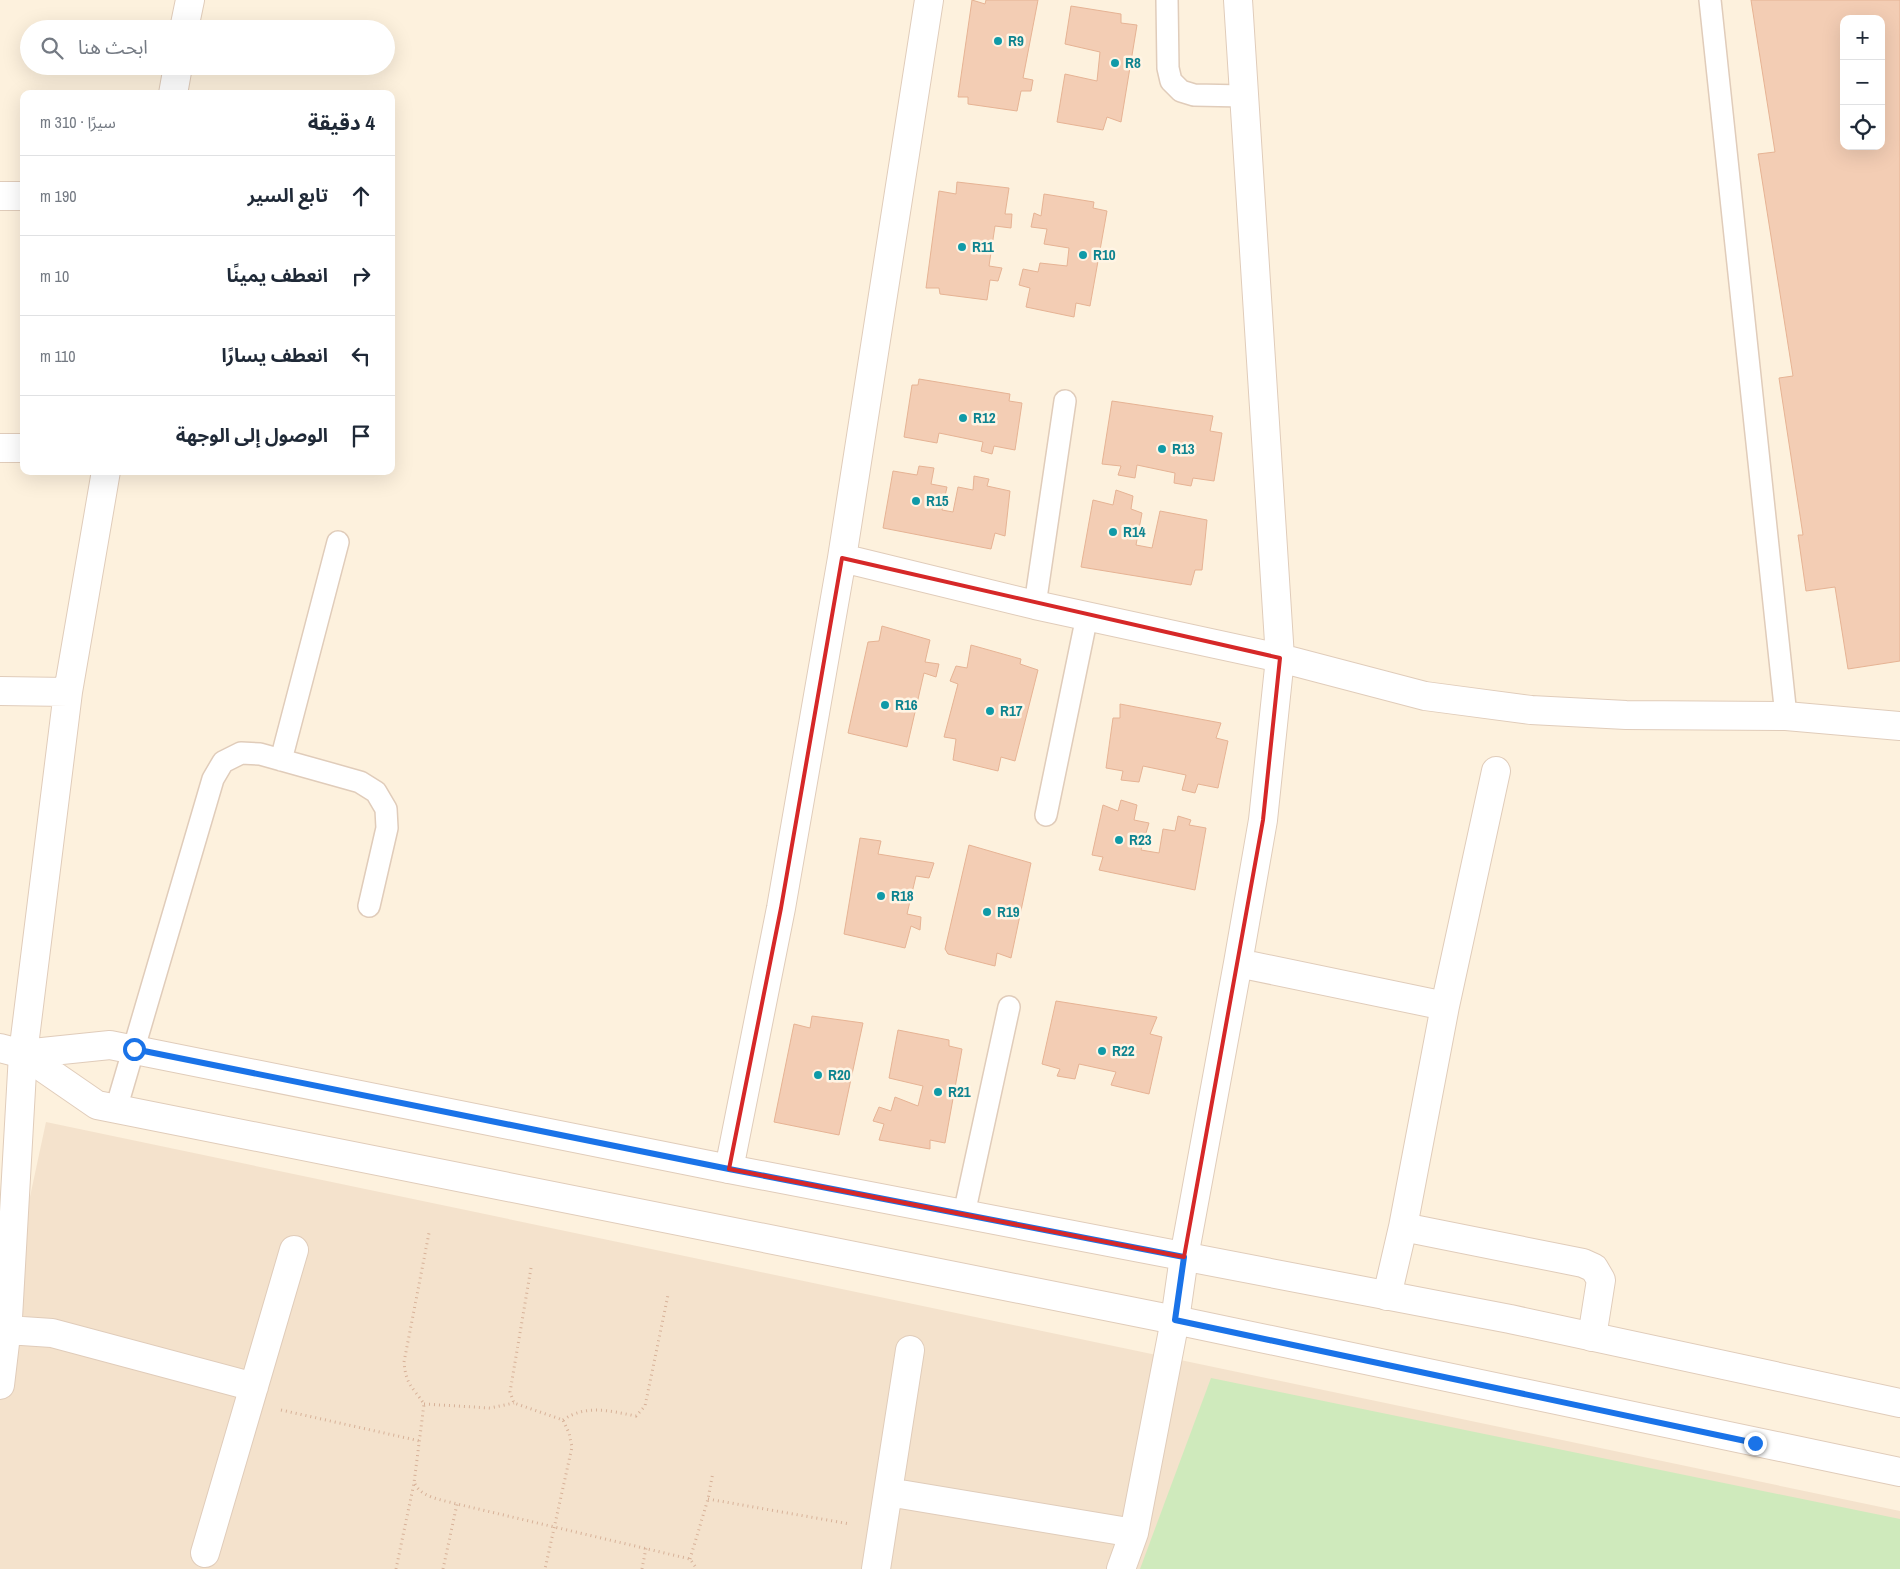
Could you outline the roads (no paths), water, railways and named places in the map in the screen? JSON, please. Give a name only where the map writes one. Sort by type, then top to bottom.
[{"type":"street","points":[[186,20],[190,0]]},
{"type":"street","points":[[729,1169],[781,908],[842,558],[929,0]]},
{"type":"street","points":[[1121,1569],[1134,1533],[1175,1320],[1184,1257],[1263,820],[1280,658],[1238,0]]},
{"type":"street","points":[[174,90],[176,75]]},
{"type":"street","points":[[0,196],[20,196]]},
{"type":"street","points":[[0,448],[20,448]]},
{"type":"street","points":[[0,1384],[5,1320],[12,1051],[68,692],[105,475]]},
{"type":"street","points":[[842,558],[1035,605],[1280,658],[1425,696],[1530,710],[1626,715],[1786,716],[1900,726]]},
{"type":"street","points":[[0,691],[68,692]]},
{"type":"street","points":[[1387,1296],[1403,1227],[1445,1006],[1496,771]]},
{"type":"street","points":[[1238,963],[1445,1006]]},
{"type":"street","points":[[12,1051],[110,1044],[729,1169],[1510,1319],[1900,1403]]},
{"type":"street","points":[[12,1051],[97,1105],[1175,1320],[1900,1472]]},
{"type":"street","points":[[1403,1227],[1583,1262],[1594,1268],[1601,1280],[1592,1337]]},
{"type":"street","points":[[205,1553],[294,1250]]},
{"type":"street","points":[[5,1320],[251,1395]]},
{"type":"street","points":[[876,1569],[910,1350]]},
{"type":"street","points":[[888,1492],[1134,1533]]},
{"type":"lane","points":[[1167,0],[1168,68],[1171,81],[1181,91],[1194,95],[1244,96]]},
{"type":"lane","points":[[1710,0],[1786,716]]},
{"type":"lane","points":[[1035,605],[1064,401]]},
{"type":"lane","points":[[281,760],[338,542]]},
{"type":"lane","points":[[1046,815],[1087,616]]},
{"type":"lane","points":[[116,1109],[213,779],[224,762],[241,753],[260,754],[360,782],[376,792],[386,809],[387,828],[369,906]]},
{"type":"lane","points":[[964,1214],[1010,1007]]},
{"type":"place","name":"R9","points":[[998,41]]},
{"type":"place","name":"R8","points":[[1115,63]]},
{"type":"place","name":"R11","points":[[962,247]]},
{"type":"place","name":"R10","points":[[1083,255]]},
{"type":"place","name":"R12","points":[[963,418]]},
{"type":"place","name":"R13","points":[[1162,449]]},
{"type":"place","name":"R15","points":[[916,501]]},
{"type":"place","name":"R14","points":[[1113,532]]},
{"type":"place","name":"R16","points":[[885,705]]},
{"type":"place","name":"R17","points":[[990,711]]},
{"type":"place","name":"R23","points":[[1119,840]]},
{"type":"place","name":"R18","points":[[881,896]]},
{"type":"place","name":"R19","points":[[987,912]]},
{"type":"place","name":"R22","points":[[1102,1051]]},
{"type":"place","name":"R20","points":[[818,1075]]},
{"type":"place","name":"R21","points":[[938,1092]]}]
